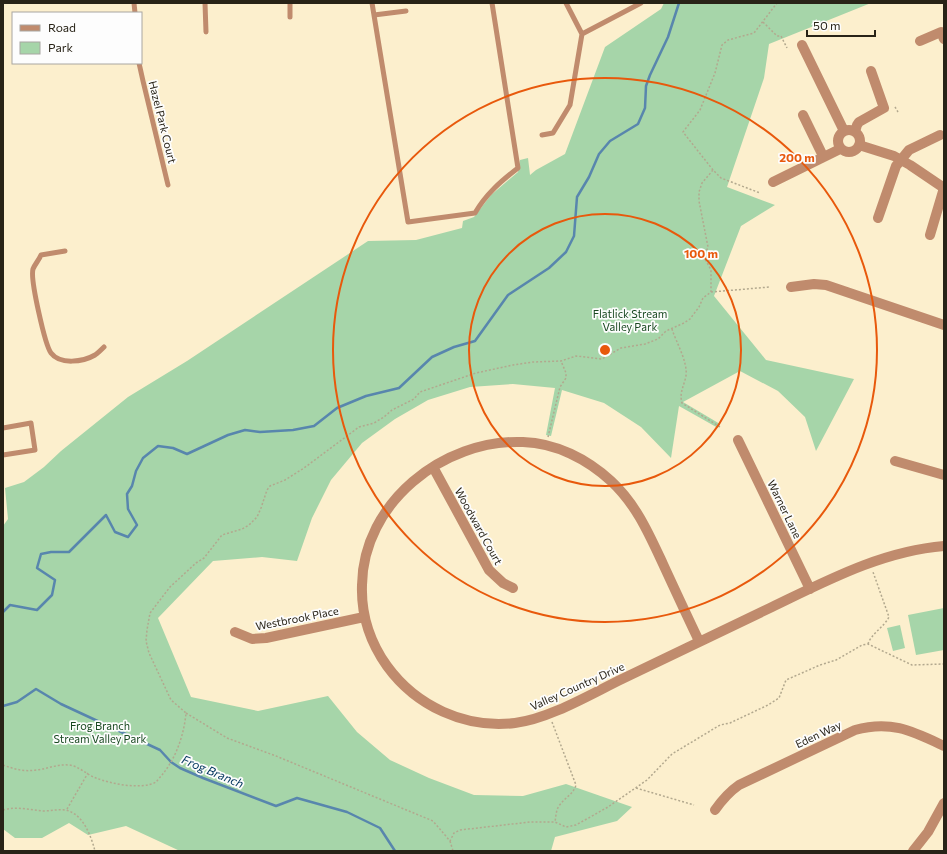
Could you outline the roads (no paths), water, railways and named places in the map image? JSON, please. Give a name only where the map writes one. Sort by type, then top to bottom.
[{"type":"street","points":[[920,41],[941,32],[944,39]]},
{"type":"street","points":[[802,45],[844,131]]},
{"type":"street","points":[[855,132],[859,122],[884,108],[871,71]]},
{"type":"street","points":[[803,115],[824,156]]},
{"type":"street","points":[[848,130],[855,132],[860,137],[860,145],[858,148],[852,152],[840,149],[837,142],[839,135],[848,130]]},
{"type":"street","points":[[878,218],[896,166],[909,150],[940,135]]},
{"type":"street","points":[[860,145],[894,156],[944,188],[930,235]]},
{"type":"street","points":[[773,182],[840,149]]},
{"type":"street","points":[[791,287],[803,284],[826,285],[944,326]]},
{"type":"street","name":"Warner Lane","points":[[738,440],[810,589]]},
{"type":"street","name":"Valley Country Drive","points":[[700,642],[637,512],[618,487],[577,456],[544,445],[526,442],[491,444],[460,454],[433,467],[406,486],[393,500],[374,531],[366,552],[363,565],[362,591],[364,617],[376,648],[385,664],[404,686],[435,708],[454,716],[483,723],[513,723],[544,716],[700,642],[838,575],[908,552],[944,546]]},
{"type":"street","points":[[895,461],[944,476]]},
{"type":"street","name":"Woodward Court","points":[[433,467],[489,570],[503,583],[513,588]]},
{"type":"street","name":"Westbrook Place","points":[[235,632],[252,639],[266,638],[364,617]]},
{"type":"street","name":"Eden Way","points":[[715,810],[721,800],[739,785],[846,733],[860,728],[885,725],[903,728],[944,746]]},
{"type":"street","points":[[913,851],[928,832],[944,803]]},
{"type":"lane","points":[[205,3],[206,32]]},
{"type":"lane","points":[[290,3],[290,17]]},
{"type":"lane","points":[[372,3],[408,222],[475,213],[494,188],[518,168],[492,3]]},
{"type":"lane","points":[[542,135],[552,133],[570,105],[582,34],[566,3]]},
{"type":"lane","points":[[582,34],[641,3]]},
{"type":"lane","points":[[374,15],[406,11]]},
{"type":"lane","name":"Hazel Park Court","points":[[139,64],[168,185]]},
{"type":"lane","points":[[65,251],[41,255],[33,270],[34,291],[47,344],[51,354],[63,361],[80,361],[95,355],[104,347]]},
{"type":"lane","points":[[3,428],[31,423],[35,450],[3,456]]},
{"type":"waterway","points":[[3,612],[10,605],[37,610],[52,595],[55,580],[37,568],[41,554],[51,552],[69,552],[106,515],[115,532],[128,537],[137,525],[128,509],[127,494],[132,486],[136,471],[143,458],[158,446],[173,448],[187,454],[228,435],[245,430],[260,432],[293,430],[314,426],[337,408],[366,396],[399,388],[432,357],[454,347],[475,341],[508,295],[549,268],[566,252],[574,236],[577,197],[589,177],[599,154],[610,141],[638,124],[645,108],[646,86],[668,37],[679,3]]},
{"type":"waterway","name":"Frog Branch","points":[[3,706],[17,702],[36,689],[61,704],[160,750],[171,762],[180,768],[203,778],[276,806],[297,798],[347,812],[380,828],[395,851]]},
{"type":"park label","name":"Flatlick Stream Valley Park","points":[[630,319]]},
{"type":"park label","name":"Frog Branch Stream Valley Park","points":[[100,731]]}]
